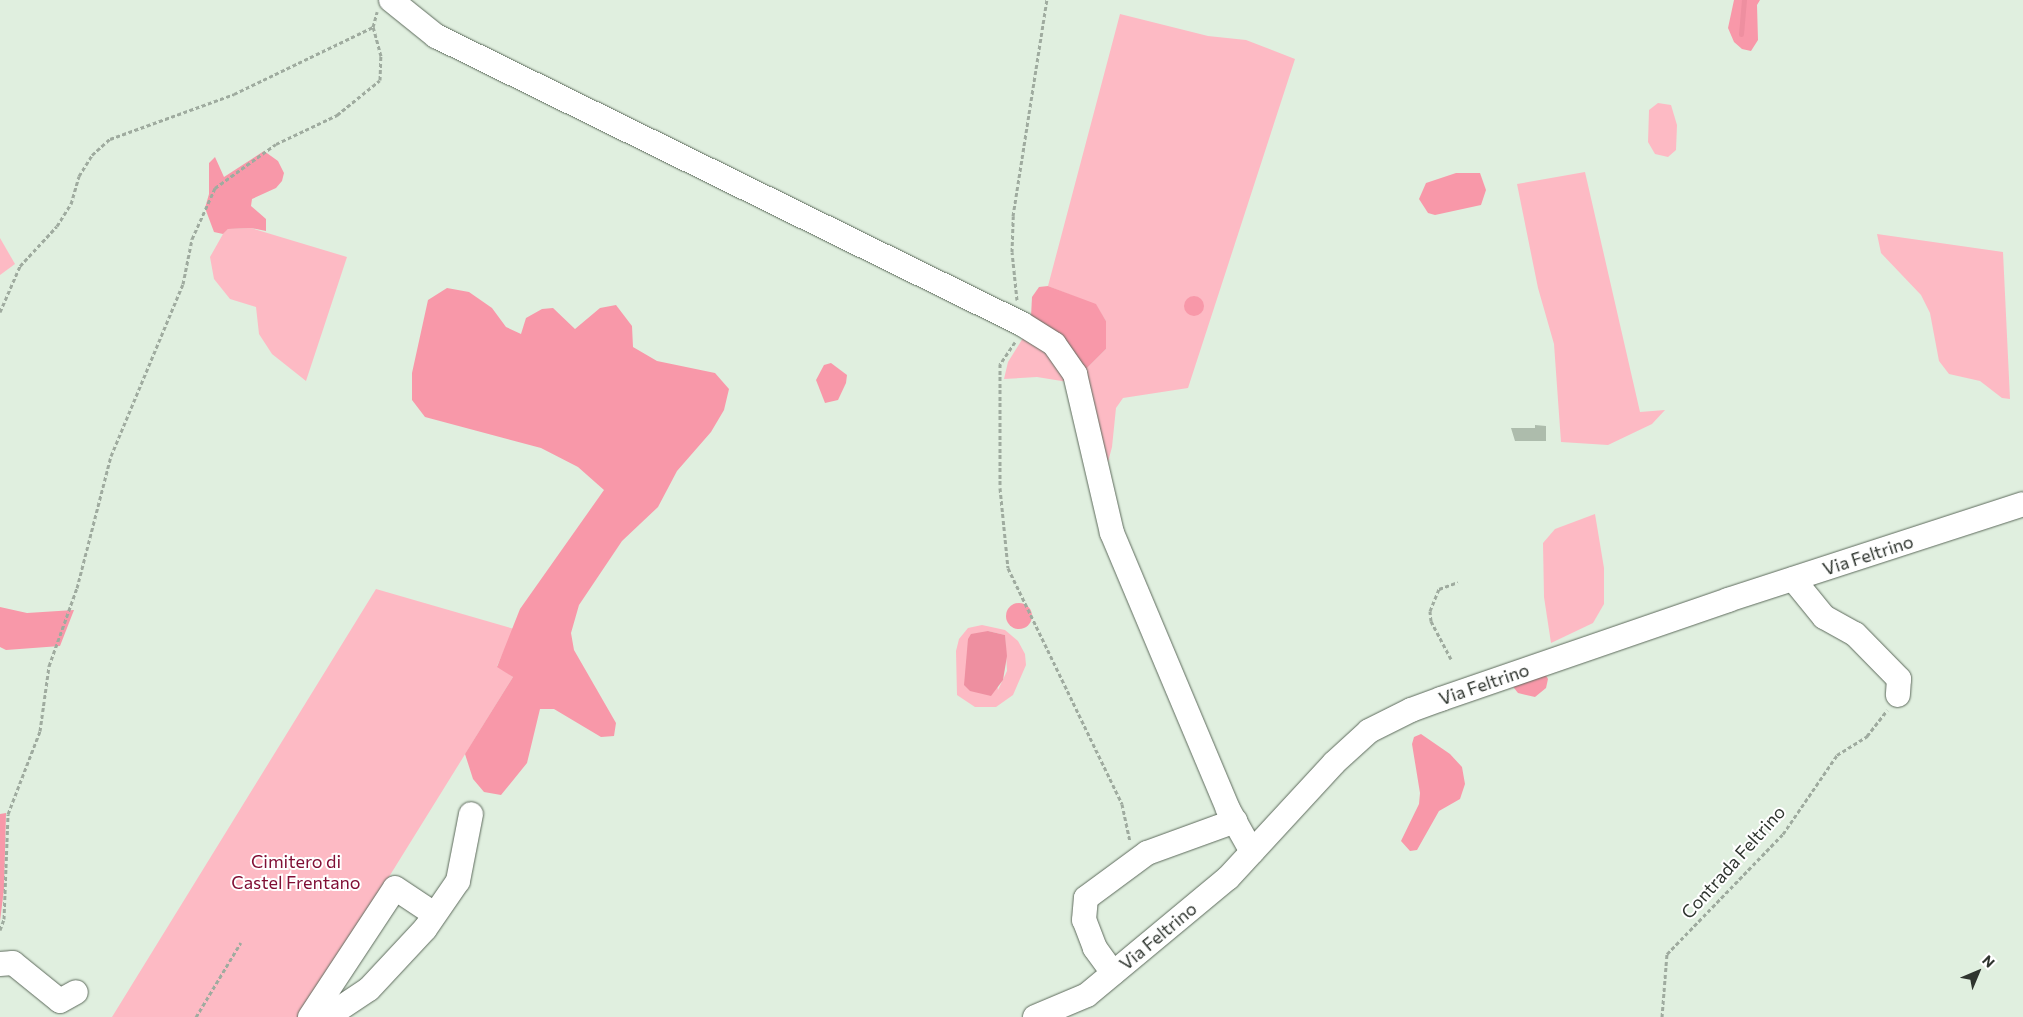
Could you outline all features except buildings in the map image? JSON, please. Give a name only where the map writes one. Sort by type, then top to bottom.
[{"type":"street","points":[[384,5],[436,36],[1022,324],[1054,344],[1075,374],[1112,533],[1235,821],[1252,852]]},
{"type":"street","name":"Via Feltrino","points":[[1035,1017],[1086,995],[1228,878],[1334,762],[1369,731],[1411,710],[1793,579],[2023,504]]},
{"type":"street","points":[[1793,579],[1824,617],[1855,634],[1899,679],[1898,695]]},
{"type":"street","points":[[327,1017],[369,989],[395,964],[426,929],[434,914],[458,881],[471,814]]},
{"type":"street","points":[[1113,973],[1095,948],[1084,920],[1086,898],[1135,864],[1147,853],[1235,821]]},
{"type":"street","points":[[310,1017],[395,888],[434,914]]},
{"type":"street","points":[[0,964],[13,963],[60,1001],[76,992]]},
{"type":"path","points":[[1047,0],[1013,216],[1012,252],[1022,324],[1018,338],[1000,364],[1000,488],[1008,568],[1122,804],[1135,864]]},
{"type":"path","points":[[0,930],[4,919],[8,814],[40,731],[49,666],[77,588],[111,456],[183,284],[192,239],[215,188],[276,144],[337,115],[380,80],[381,56],[374,27],[384,5]]},
{"type":"path","points":[[0,312],[20,266],[57,226],[71,204],[79,176],[92,155],[110,139],[234,94],[374,27]]},
{"type":"path","points":[[1451,659],[1431,621],[1430,611],[1439,589],[1458,582]]},
{"type":"path","name":"Contrada Feltrino","points":[[1662,1017],[1667,954],[1782,834],[1837,755],[1867,736],[1898,695]]},
{"type":"path","points":[[196,1017],[241,942]]},
{"type":"green space","points":[[1120,14],[1208,36],[1246,40],[1295,59],[1188,388],[1123,398],[1116,408],[1112,447],[1103,481],[1084,371],[1106,349],[1106,321],[1096,305],[1048,286]]},
{"type":"green space","points":[[1658,103],[1671,105],[1677,125],[1676,150],[1668,157],[1655,154],[1648,142],[1649,110]]},
{"type":"green space","points":[[1585,172],[1640,412],[1665,410],[1652,424],[1608,445],[1561,442],[1554,344],[1538,288],[1517,184]]},
{"type":"green space","points":[[251,228],[347,257],[306,381],[272,354],[259,334],[256,307],[230,299],[214,279],[210,257],[223,234],[228,229]]},
{"type":"green space","points":[[1877,234],[2003,252],[2010,399],[2002,398],[1980,381],[1949,374],[1939,361],[1930,313],[1921,295],[1881,253]]},
{"type":"green space","points":[[0,238],[15,264],[0,275]]},
{"type":"green space","points":[[1028,330],[1074,383],[1037,377],[1004,379],[1008,362]]},
{"type":"green space","points":[[1595,514],[1604,568],[1604,604],[1593,623],[1551,643],[1544,597],[1543,543],[1555,529]]},
{"type":"green space","name":"Cimitero di Castel Frentano","points":[[376,589],[514,629],[497,666],[513,677],[302,1017],[112,1017]]},
{"type":"green space","points":[[982,625],[1005,630],[1018,641],[1025,654],[1026,665],[1013,695],[996,707],[975,707],[957,695],[956,651],[959,639],[968,628]],"holes":[[[988,631],[1005,635],[1007,671],[998,690]]]},
{"type":"shaded area","points":[[1734,0],[1760,0],[1757,5],[1758,40],[1751,51],[1742,49],[1734,42],[1728,28]]},
{"type":"shaded area","points":[[264,151],[278,161],[284,173],[282,181],[276,188],[252,199],[251,206],[266,219],[266,231],[251,228],[228,229],[223,234],[214,232],[205,208],[209,194],[209,163],[215,157],[224,177]]},
{"type":"shaded area","points":[[1456,173],[1480,173],[1486,190],[1481,205],[1435,215],[1428,213],[1419,199],[1426,183]]},
{"type":"shaded area","points":[[1048,286],[1096,304],[1106,321],[1106,349],[1084,371],[1031,317],[1032,297],[1039,287]]},
{"type":"shaded area","points":[[447,288],[469,292],[492,308],[506,327],[521,334],[526,318],[542,309],[553,308],[575,329],[600,308],[616,305],[632,326],[633,347],[657,361],[715,373],[729,389],[724,410],[711,432],[677,471],[658,507],[622,541],[579,605],[571,633],[574,650],[616,723],[614,736],[601,737],[554,709],[540,709],[527,763],[501,795],[484,792],[473,779],[465,754],[513,677],[497,667],[520,609],[604,490],[578,467],[541,448],[425,417],[412,400],[412,373],[428,300]]},
{"type":"shaded area","points":[[1194,296],[1201,299],[1204,306],[1201,313],[1194,316],[1187,313],[1184,306],[1187,299]]},
{"type":"shaded area","points":[[831,363],[847,375],[846,383],[838,400],[825,403],[816,380],[824,365]]},
{"type":"shaded area","points":[[1019,603],[1028,607],[1032,616],[1028,625],[1019,629],[1010,625],[1006,616],[1010,607]]},
{"type":"shaded area","points":[[0,607],[27,613],[74,610],[60,646],[6,650],[0,647]]},
{"type":"shaded area","points":[[988,631],[1005,635],[1007,656],[1003,680],[991,696],[970,691],[964,685],[968,639],[971,634]]},
{"type":"shaded area","points":[[1543,670],[1548,679],[1546,688],[1535,697],[1518,693],[1510,683]]},
{"type":"shaded area","points":[[1421,734],[1450,754],[1462,767],[1465,784],[1460,799],[1439,811],[1417,850],[1410,851],[1401,841],[1419,804],[1420,793],[1412,744],[1414,737]]},
{"type":"shaded area","points":[[6,813],[4,889],[0,921],[0,814]]},
{"type":"waterway","points":[[1741,34],[1744,0]]}]
